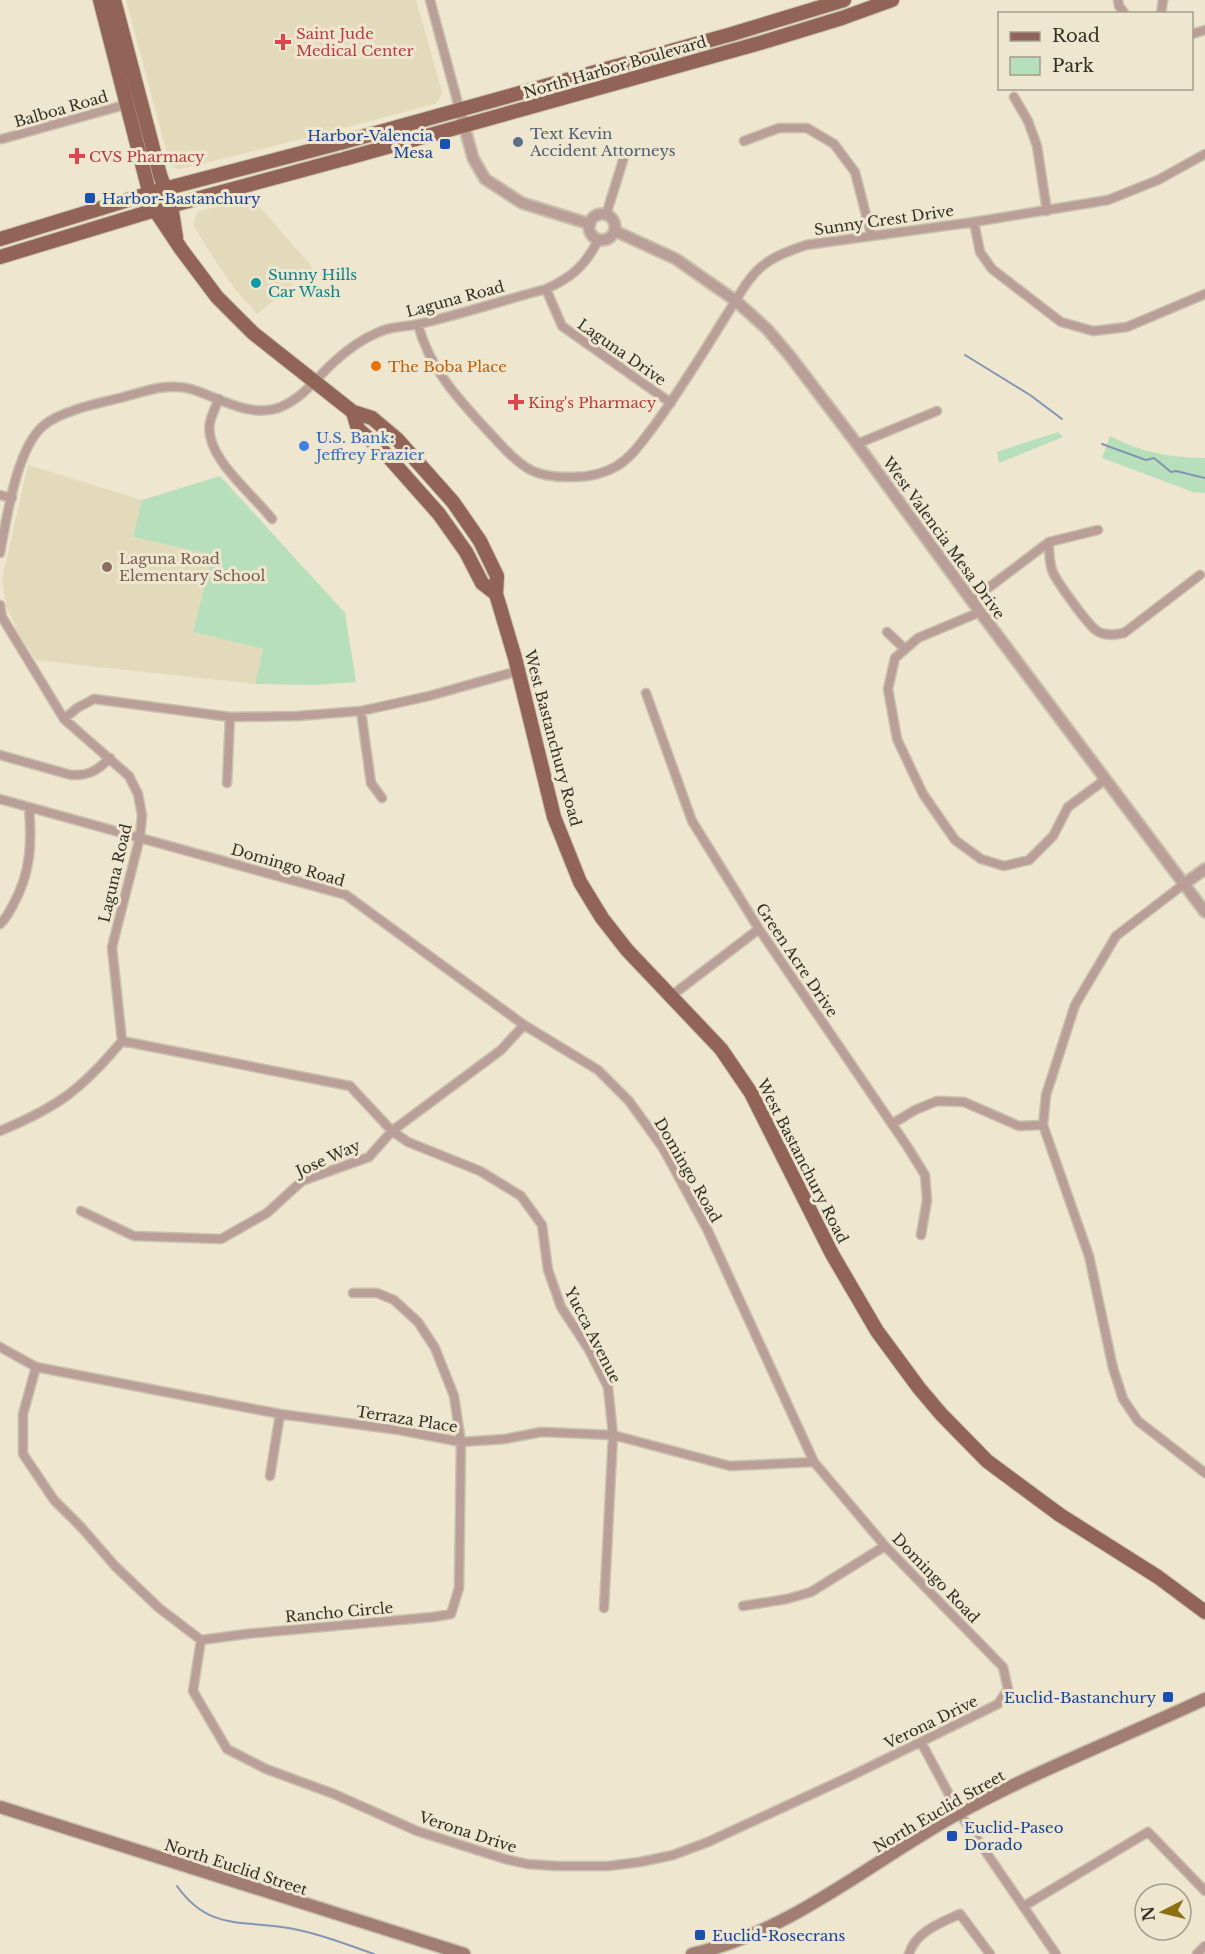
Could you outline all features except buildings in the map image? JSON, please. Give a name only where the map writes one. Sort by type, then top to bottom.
[{"type":"main road","name":"West Bastanchury Road","points":[[100,0],[155,210],[200,276],[231,312],[253,333],[353,412],[358,429],[384,452],[440,514],[466,552],[482,583],[496,594],[518,671],[554,817],[580,882],[602,918],[627,950],[721,1049],[751,1093],[832,1254],[877,1331],[919,1388],[987,1461],[1060,1515],[1158,1577],[1205,1612]]},
{"type":"main road","points":[[114,0],[164,189],[171,206],[176,239]]},
{"type":"main road","name":"North Harbor Boulevard","points":[[0,239],[164,189],[460,111],[844,0]]},
{"type":"main road","name":"North Harbor Boulevard","points":[[0,257],[155,210],[760,44],[892,0]]},
{"type":"main road","name":"North Euclid Street","points":[[692,1954],[729,1943],[784,1919],[959,1813],[1044,1770],[1205,1700]]},
{"type":"main road","name":"North Euclid Street","points":[[0,1807],[455,1953]]},
{"type":"street","points":[[430,0],[473,158],[485,179],[522,203],[590,224]]},
{"type":"street","points":[[1014,97],[1028,121],[1037,146],[1047,211]]},
{"type":"street","name":"Balboa Road","points":[[2,139],[128,104]]},
{"type":"street","points":[[744,141],[779,128],[807,128],[834,144],[855,172],[871,234]]},
{"type":"street","points":[[606,215],[625,154]]},
{"type":"street","name":"Sunny Crest Drive","points":[[418,324],[430,360],[456,397],[519,464],[541,475],[590,477],[619,465],[634,452],[671,402],[747,283],[764,264],[784,253],[806,245],[871,234],[974,222],[1108,200],[1158,180],[1205,154]]},
{"type":"street","points":[[606,215],[612,219],[615,231],[610,237],[598,240],[592,235],[590,224],[594,217],[606,215]]},
{"type":"street","points":[[974,222],[980,252],[992,269],[1061,322],[1093,332],[1127,327],[1205,294]]},
{"type":"street","name":"West Valencia Mesa Drive","points":[[615,231],[676,259],[736,301],[767,329],[857,444],[971,601],[1205,912]]},
{"type":"street","name":"Laguna Road","points":[[12,498],[25,453],[32,438],[44,425],[59,417],[114,399],[177,386],[243,407],[261,410],[275,409],[291,403],[316,382],[332,363],[357,344],[381,331],[418,324],[546,289],[565,280],[583,264],[598,240]]},
{"type":"street","name":"Laguna Drive","points":[[546,289],[562,327],[671,402]]},
{"type":"street","points":[[219,399],[210,423],[213,448],[224,465],[272,519]]},
{"type":"street","points":[[857,444],[937,411]]},
{"type":"street","points":[[0,495],[12,498],[0,553]]},
{"type":"street","points":[[971,601],[1049,542],[1098,530]]},
{"type":"street","points":[[1049,542],[1049,559],[1056,579],[1094,630],[1104,634],[1124,633],[1200,575]]},
{"type":"street","name":"Laguna Road","points":[[0,605],[2,617],[64,719],[129,776],[138,794],[142,815],[140,837],[112,947],[122,1041]]},
{"type":"street","points":[[980,612],[918,638],[895,658],[888,689],[897,739],[923,794],[948,831],[955,840],[981,859],[1004,866],[1029,860],[1053,836],[1068,807],[1106,779]]},
{"type":"street","points":[[887,632],[905,649]]},
{"type":"street","points":[[64,719],[77,708],[94,699],[230,717],[297,716],[361,711],[429,696],[518,671]]},
{"type":"street","name":"Green Acre Drive","points":[[646,693],[692,821],[759,929],[925,1175],[927,1200],[921,1235]]},
{"type":"street","points":[[361,711],[371,783],[382,798]]},
{"type":"street","points":[[227,783],[230,717]]},
{"type":"street","points":[[0,756],[82,776],[91,774],[110,758]]},
{"type":"street","name":"Domingo Road","points":[[0,799],[346,896],[524,1025],[598,1070],[629,1101],[663,1148],[707,1229],[814,1462],[885,1546],[1003,1667],[1008,1689]]},
{"type":"street","points":[[0,924],[19,894],[30,863],[32,835],[30,807]]},
{"type":"street","points":[[1205,869],[1116,936],[1075,1005],[1046,1095],[1043,1125],[1089,1256],[1113,1368],[1124,1399],[1138,1421],[1205,1473]]},
{"type":"street","points":[[671,996],[759,929]]},
{"type":"street","name":"Jose Way","points":[[81,1210],[134,1236],[221,1239],[267,1213],[302,1181],[369,1157],[392,1131],[501,1050],[524,1025]]},
{"type":"street","points":[[0,1131],[29,1120],[69,1096],[101,1066],[122,1041]]},
{"type":"street","name":"Yucca Avenue","points":[[122,1041],[350,1086],[392,1131],[408,1142],[480,1171],[521,1196],[542,1225],[548,1270],[561,1307],[588,1348],[608,1387],[613,1435],[604,1608]]},
{"type":"street","points":[[892,1124],[915,1110],[937,1101],[964,1102],[1019,1126],[1043,1125]]},
{"type":"street","name":"Rancho Circle","points":[[201,1640],[451,1614],[459,1588],[461,1442],[454,1396],[435,1348],[418,1322],[394,1300],[377,1293],[353,1293]]},
{"type":"street","name":"Terraza Place","points":[[0,1347],[36,1367],[280,1414],[399,1430],[461,1442],[505,1439],[542,1432],[613,1435],[730,1466],[814,1462]]},
{"type":"street","points":[[36,1367],[23,1414],[23,1454],[54,1500],[115,1566],[159,1608],[201,1640]]},
{"type":"street","points":[[270,1476],[280,1414]]},
{"type":"street","points":[[742,1606],[787,1599],[811,1592],[885,1546]]},
{"type":"street","name":"Verona Drive","points":[[201,1640],[193,1691],[227,1749],[266,1769],[334,1794],[417,1831],[527,1864],[557,1866],[608,1866],[640,1862],[673,1855],[708,1842],[998,1704],[1008,1689]]},
{"type":"street","points":[[921,1742],[959,1813],[1056,1954]]},
{"type":"street","points":[[1024,1906],[1148,1832],[1205,1891]]},
{"type":"street","points":[[909,1954],[907,1944],[929,1929],[960,1914],[990,1954]]},
{"type":"street","points":[[1197,1954],[1205,1946]]},
{"type":"shaded area","name":"Saint Jude Medical Center","points":[[126,0],[416,0],[442,92],[435,104],[181,169],[174,168],[169,161]]},
{"type":"shaded area","points":[[253,199],[313,268],[257,314],[234,288],[194,226],[195,217],[199,211]]},
{"type":"shaded area","name":"Laguna Road Elementary School","points":[[28,465],[142,500],[133,537],[212,555],[193,632],[263,649],[255,684],[36,660],[19,634],[6,606],[2,579]]},
{"type":"green space","points":[[1058,432],[1063,437],[999,463],[997,452]]},
{"type":"green space","points":[[1110,436],[1156,453],[1205,458],[1205,493],[1193,492],[1102,458]]},
{"type":"green space","points":[[220,476],[345,613],[356,682],[315,685],[255,684],[263,649],[193,632],[212,555],[133,537],[142,500]]},
{"type":"waterway","points":[[965,355],[1030,395],[1062,419]]},
{"type":"waterway","points":[[1102,444],[1146,460],[1154,458],[1171,472],[1176,471],[1205,478]]},
{"type":"waterway","points":[[177,1886],[202,1911],[216,1918],[304,1931],[374,1954]]},
{"type":"place","name":"Saint Jude Medical Center","points":[[283,42]]},
{"type":"place","name":"Text Kevin Accident Attorneys","points":[[518,142]]},
{"type":"place","name":"Harbor-Valencia Mesa","points":[[445,144]]},
{"type":"place","name":"CVS Pharmacy","points":[[77,156]]},
{"type":"place","name":"Harbor-Bastanchury","points":[[90,198]]},
{"type":"place","name":"Sunny Hills Car Wash","points":[[256,283]]},
{"type":"place","name":"The Boba Place","points":[[376,366]]},
{"type":"place","name":"King's Pharmacy","points":[[516,402]]},
{"type":"place","name":"U.S. Bank: Jeffrey Frazier","points":[[304,446]]},
{"type":"place","name":"Laguna Road Elementary School","points":[[107,567]]},
{"type":"place","name":"Euclid-Bastanchury","points":[[1168,1697]]},
{"type":"place","name":"Euclid-Paseo Dorado","points":[[952,1836]]},
{"type":"place","name":"Euclid-Rosecrans","points":[[700,1935]]}]
